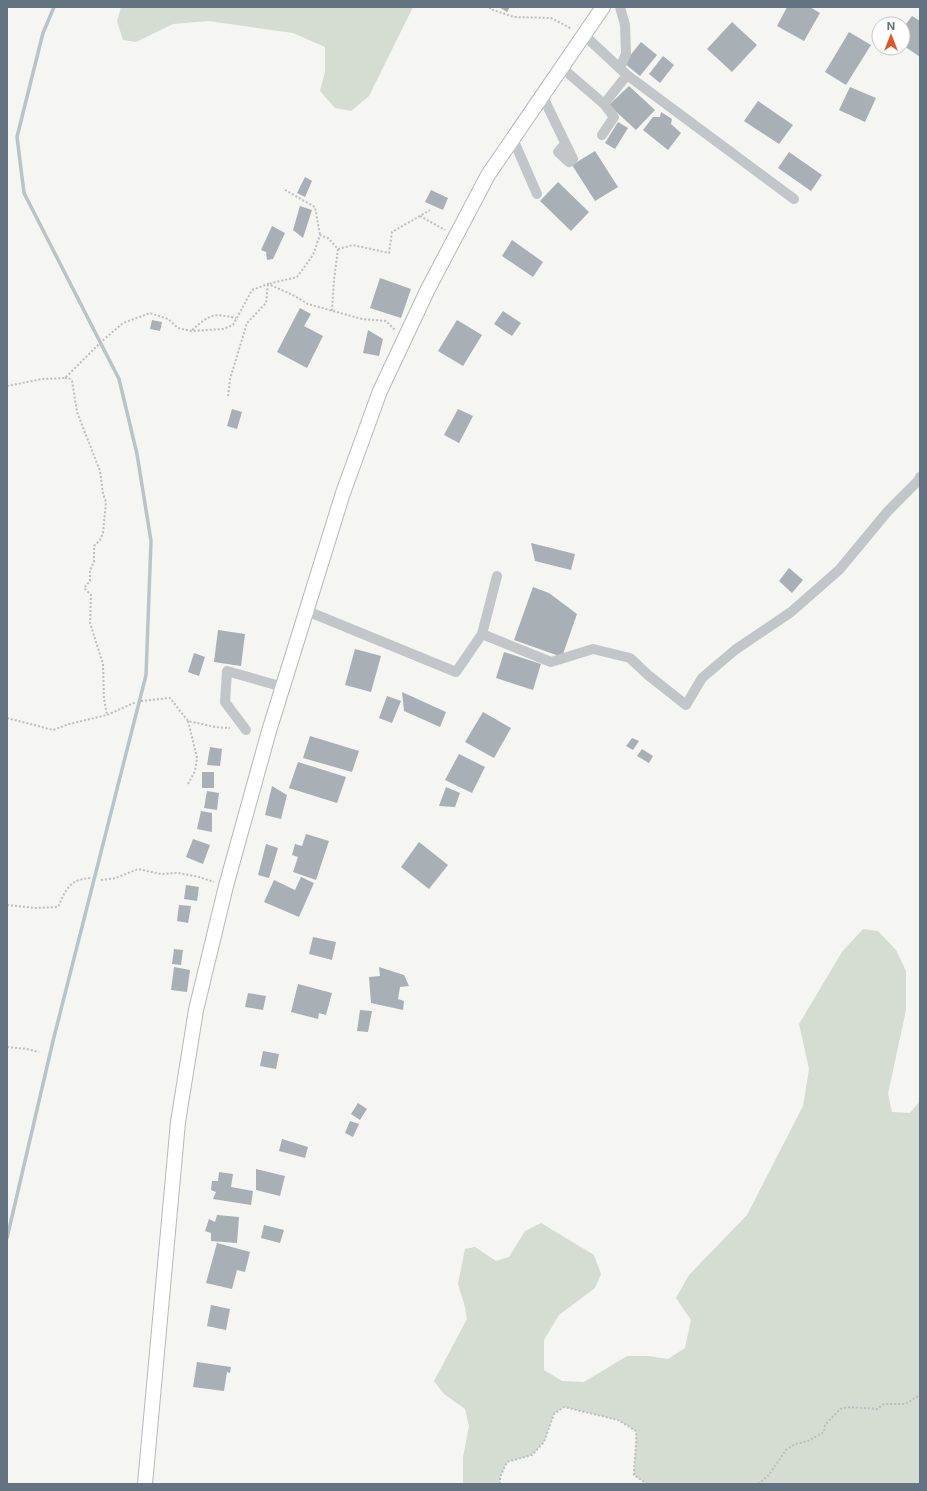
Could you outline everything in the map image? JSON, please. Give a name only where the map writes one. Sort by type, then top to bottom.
[{"type":"street","points":[[145,1484],[178,1122],[196,1010],[226,886],[267,738],[343,493],[380,391],[428,289],[488,175],[603,7]]},
{"type":"street","points":[[604,104],[624,71],[626,54],[625,25],[620,7]]},
{"type":"street","points":[[584,35],[624,71],[794,199]]},
{"type":"street","points":[[561,68],[604,104],[614,117],[602,135]]},
{"type":"street","points":[[542,95],[565,144]]},
{"type":"street","points":[[513,139],[537,194]]},
{"type":"street","points":[[482,634],[551,662],[594,649],[630,658],[648,675],[686,705],[702,678],[735,650],[791,612],[839,570],[888,510],[918,481],[920,477]]},
{"type":"street","points":[[307,611],[456,672],[482,634],[497,576]]},
{"type":"street","points":[[246,730],[225,702],[227,671],[283,687]]},
{"type":"path","points":[[490,7],[490,9],[514,17],[551,18],[584,35]]},
{"type":"path","points":[[65,378],[101,342],[123,323],[150,313],[168,319],[178,328],[191,331],[223,329],[233,325],[252,290],[268,284],[298,277],[313,255],[320,236],[315,207],[285,190]]},
{"type":"path","points":[[338,249],[353,245],[389,253],[392,232],[430,210]]},
{"type":"path","points":[[420,216],[456,236]]},
{"type":"path","points":[[320,236],[328,238],[338,249],[332,311]]},
{"type":"path","points":[[268,284],[293,295],[308,304],[362,319],[386,321],[404,340]]},
{"type":"path","points":[[228,396],[230,379],[247,323],[266,303],[268,284]]},
{"type":"path","points":[[191,331],[205,319],[217,314],[236,318]]},
{"type":"path","points":[[7,386],[42,379],[69,378],[72,381],[77,412],[100,471],[103,494],[106,502],[103,533],[100,540],[94,546],[94,562],[90,570],[90,581],[84,588],[91,595],[90,623],[103,664],[104,699],[107,715]]},
{"type":"path","points":[[141,701],[170,698],[188,721],[197,758],[195,771],[188,784]]},
{"type":"path","points":[[7,718],[53,730],[69,724],[107,715],[136,702]]},
{"type":"path","points":[[188,721],[215,728],[246,730]]},
{"type":"path","points":[[101,880],[116,878],[138,869],[161,874],[199,876],[226,886]]},
{"type":"path","points":[[7,905],[36,908],[58,907],[66,889],[80,878],[91,878]]},
{"type":"path","points":[[7,1047],[39,1052]]},
{"type":"path","points":[[758,1484],[768,1476],[786,1450],[795,1444],[808,1441],[824,1432],[825,1425],[840,1409],[850,1407],[877,1408],[884,1404],[905,1404],[920,1395]]},
{"type":"path","points":[[500,1484],[500,1477],[507,1462],[532,1455],[544,1442],[554,1414],[564,1407],[618,1420],[636,1431],[634,1475],[647,1484]]},
{"type":"shaded area","points":[[121,7],[413,7],[369,96],[351,111],[335,108],[320,91],[325,72],[325,47],[293,33],[209,21],[173,24],[136,42],[123,40],[117,21]]},
{"type":"shaded area","points":[[863,929],[878,931],[896,950],[906,971],[906,1010],[888,1094],[892,1112],[910,1113],[920,1101],[920,1484],[647,1484],[634,1475],[636,1431],[618,1420],[564,1407],[554,1414],[544,1442],[532,1455],[507,1462],[500,1477],[500,1484],[463,1484],[463,1457],[469,1426],[465,1409],[444,1394],[434,1381],[467,1319],[458,1284],[465,1249],[475,1247],[496,1261],[509,1257],[525,1231],[541,1223],[594,1255],[601,1274],[595,1288],[559,1315],[544,1340],[544,1370],[562,1381],[584,1382],[627,1356],[648,1356],[668,1359],[685,1348],[691,1320],[676,1298],[689,1275],[747,1215],[803,1106],[809,1069],[799,1024],[842,952]]},
{"type":"building","points":[[499,7],[510,7],[507,12]]},
{"type":"building","points":[[787,7],[810,7],[820,13],[804,41],[777,26]]},
{"type":"building","points":[[912,16],[920,21],[920,57],[911,51]]},
{"type":"building","points":[[732,22],[757,45],[732,72],[707,49]]},
{"type":"building","points":[[849,32],[871,45],[846,85],[825,72]]},
{"type":"building","points":[[641,42],[657,55],[640,76],[624,63]]},
{"type":"building","points":[[663,56],[674,65],[660,83],[649,74]]},
{"type":"building","points":[[629,86],[655,110],[636,130],[609,105]]},
{"type":"building","points":[[850,87],[876,98],[865,122],[839,110]]},
{"type":"building","points":[[758,101],[793,125],[779,144],[744,121]]},
{"type":"building","points":[[661,112],[672,119],[671,124],[681,133],[668,150],[643,130],[653,117],[660,117]]},
{"type":"building","points":[[618,122],[628,128],[615,149],[605,143]]},
{"type":"building","points":[[595,151],[618,187],[595,201],[572,165]]},
{"type":"building","points":[[789,152],[822,175],[811,191],[778,168]]},
{"type":"building","points":[[305,177],[312,181],[305,197],[297,193]]},
{"type":"building","points":[[558,182],[589,212],[571,231],[540,201]]},
{"type":"building","points":[[431,190],[448,198],[443,210],[425,202]]},
{"type":"building","points":[[300,206],[312,210],[303,238],[293,230]]},
{"type":"building","points":[[272,226],[285,233],[273,259],[267,260],[266,252],[261,250]]},
{"type":"building","points":[[512,240],[543,262],[533,277],[502,256]]},
{"type":"building","points":[[380,278],[411,289],[401,318],[370,308]]},
{"type":"building","points":[[300,308],[311,314],[304,326],[323,336],[307,368],[277,352]]},
{"type":"building","points":[[503,311],[521,323],[512,336],[494,324]]},
{"type":"building","points":[[152,320],[162,322],[160,331],[150,329]]},
{"type":"building","points":[[457,320],[482,335],[463,366],[438,351]]},
{"type":"building","points":[[368,330],[383,339],[379,356],[363,353]]},
{"type":"building","points":[[232,409],[242,412],[237,429],[227,426]]},
{"type":"building","points":[[458,409],[473,416],[459,443],[444,435]]},
{"type":"building","points":[[531,543],[575,554],[571,570],[535,561]]},
{"type":"building","points":[[789,568],[803,580],[792,593],[779,581]]},
{"type":"building","points":[[533,587],[549,593],[577,614],[562,657],[514,640]]},
{"type":"building","points":[[218,630],[245,634],[241,666],[214,662]]},
{"type":"building","points":[[355,649],[381,656],[371,692],[345,685]]},
{"type":"building","points":[[504,652],[541,664],[533,690],[496,678]]},
{"type":"building","points":[[194,653],[205,657],[199,676],[188,672]]},
{"type":"building","points":[[402,692],[446,712],[440,727],[404,711]]},
{"type":"building","points":[[387,696],[401,701],[392,723],[379,718]]},
{"type":"building","points":[[483,712],[511,728],[494,758],[465,742]]},
{"type":"building","points":[[310,736],[359,751],[352,772],[303,758]]},
{"type":"building","points":[[632,738],[639,741],[633,750],[626,746]]},
{"type":"building","points":[[210,747],[222,749],[220,766],[207,765]]},
{"type":"building","points":[[642,749],[653,756],[649,763],[637,756]]},
{"type":"building","points":[[459,754],[485,767],[472,793],[445,780]]},
{"type":"building","points":[[298,762],[346,777],[337,803],[289,788]]},
{"type":"building","points":[[202,772],[214,772],[214,788],[202,788]]},
{"type":"building","points":[[272,786],[287,795],[281,819],[265,815]]},
{"type":"building","points":[[446,787],[460,793],[455,807],[439,806]]},
{"type":"building","points":[[207,791],[219,793],[217,810],[204,808]]},
{"type":"building","points":[[201,811],[212,813],[212,832],[197,829]]},
{"type":"building","points":[[306,834],[329,841],[316,880],[293,872],[298,857],[292,855],[295,844],[302,846]]},
{"type":"building","points":[[193,839],[210,845],[203,864],[186,857]]},
{"type":"building","points":[[419,842],[448,865],[429,889],[401,867]]},
{"type":"building","points":[[266,844],[278,848],[269,878],[258,875]]},
{"type":"building","points":[[301,877],[314,883],[299,917],[264,902],[274,880],[295,890]]},
{"type":"building","points":[[186,885],[199,887],[197,901],[184,899]]},
{"type":"building","points":[[179,905],[191,906],[188,923],[177,921]]},
{"type":"building","points":[[313,937],[336,942],[332,960],[309,954]]},
{"type":"building","points":[[174,949],[183,950],[181,965],[172,964]]},
{"type":"building","points":[[174,967],[190,970],[187,992],[171,990]]},
{"type":"building","points":[[379,967],[404,975],[409,986],[400,987],[398,999],[404,1001],[403,1010],[371,1003],[369,977],[380,976]]},
{"type":"building","points":[[298,984],[332,993],[326,1015],[319,1013],[318,1019],[291,1012]]},
{"type":"building","points":[[248,993],[266,996],[263,1010],[245,1007]]},
{"type":"building","points":[[360,1010],[372,1011],[368,1032],[357,1031]]},
{"type":"building","points":[[263,1051],[279,1054],[276,1069],[260,1066]]},
{"type":"building","points":[[358,1103],[367,1109],[360,1120],[351,1114]]},
{"type":"building","points":[[350,1121],[359,1124],[353,1137],[345,1133]]},
{"type":"building","points":[[282,1139],[308,1147],[305,1158],[279,1151]]},
{"type":"building","points":[[256,1169],[285,1176],[280,1196],[256,1190]]},
{"type":"building","points":[[219,1172],[233,1174],[231,1187],[253,1191],[251,1205],[213,1199],[216,1192],[211,1190],[212,1181],[218,1181]]},
{"type":"building","points":[[217,1215],[239,1217],[237,1243],[211,1241],[211,1233],[205,1231],[209,1219],[215,1222]]},
{"type":"building","points":[[264,1225],[284,1230],[280,1243],[261,1238]]},
{"type":"building","points":[[217,1243],[250,1252],[245,1272],[237,1270],[232,1289],[206,1283]]},
{"type":"building","points":[[211,1305],[230,1309],[226,1330],[207,1326]]},
{"type":"building","points":[[197,1362],[231,1367],[230,1373],[227,1372],[224,1391],[193,1387]]},
{"type":"waterway","points":[[7,1238],[53,1041],[146,675],[151,541],[137,454],[119,379],[24,193],[17,137],[43,33],[54,7]]}]
